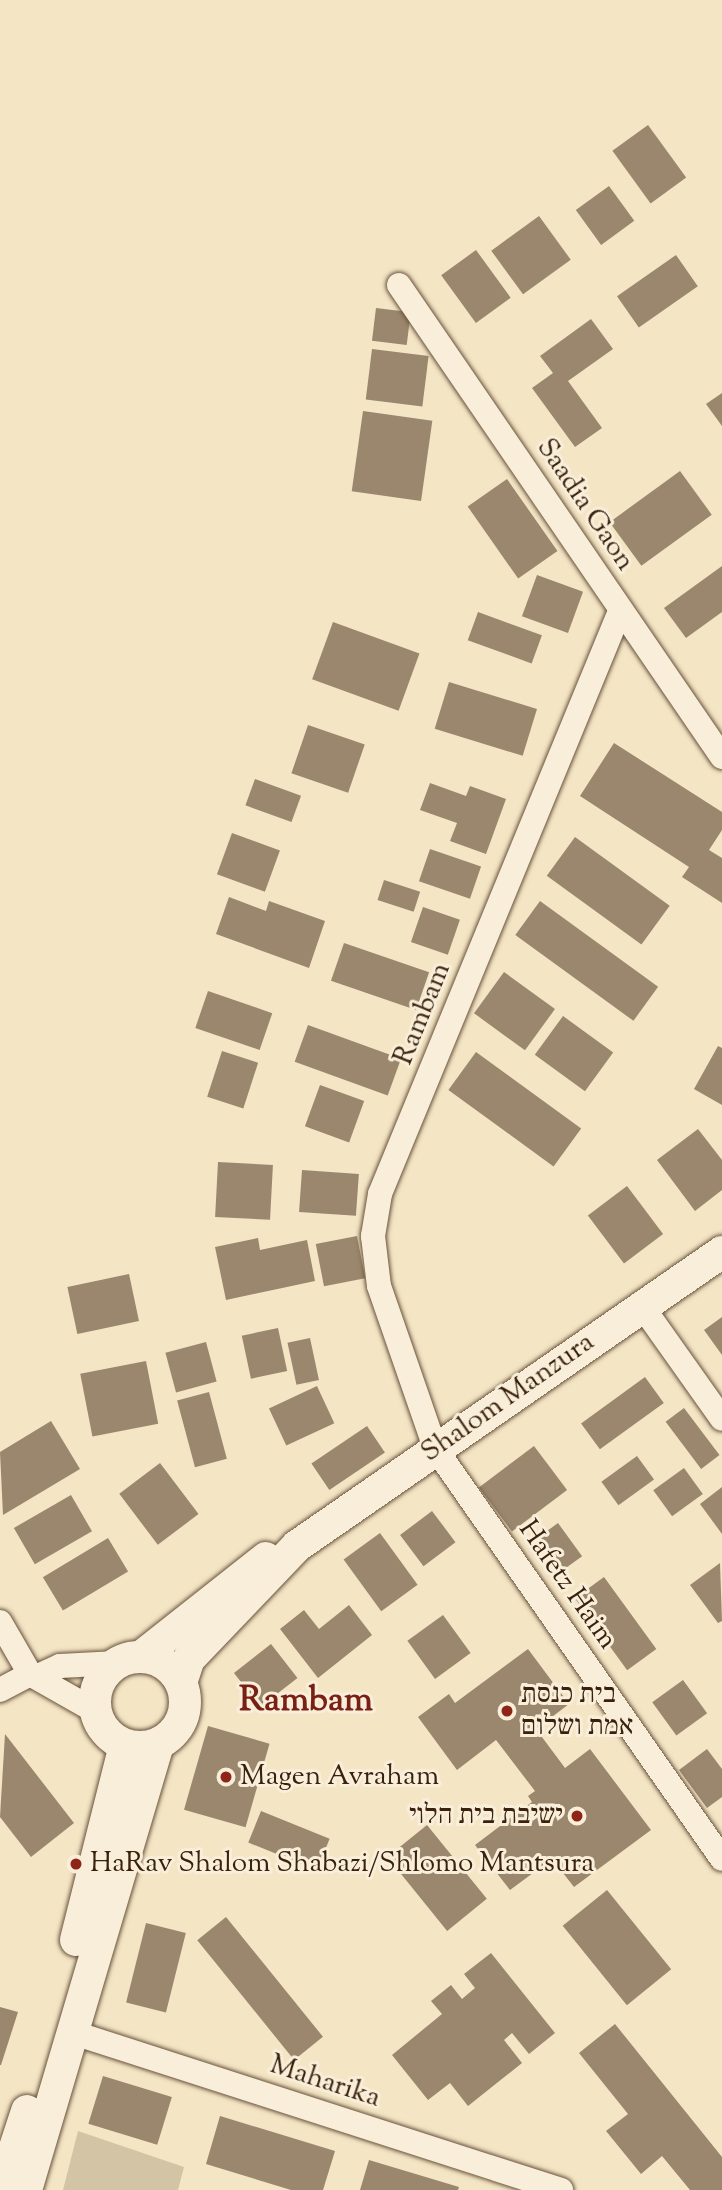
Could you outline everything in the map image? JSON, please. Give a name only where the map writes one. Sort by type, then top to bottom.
[{"type":"street","name":"Saadia Gaon","points":[[399,285],[722,757]]},
{"type":"street","name":"Rambam","points":[[435,1448],[379,1286],[373,1236],[380,1194],[620,611]]},
{"type":"street","name":"Shalom Manzura","points":[[181,1683],[189,1659],[297,1546],[722,1252]]},
{"type":"street","points":[[642,1306],[722,1419]]},
{"type":"street","name":"Hafetz Haim","points":[[435,1448],[722,1858]]},
{"type":"street","name":"Shalom Manzura","points":[[129,1659],[256,1562],[297,1546]]},
{"type":"street","points":[[0,1622],[33,1676],[95,1711],[108,1734],[125,1745],[158,1743]]},
{"type":"street","points":[[95,1711],[100,1679],[129,1659]]},
{"type":"street","points":[[0,1690],[60,1666],[129,1659],[172,1669],[181,1683],[184,1714],[158,1743],[26,2190]]},
{"type":"street","points":[[1,2190],[56,2020],[125,1745]]},
{"type":"street","name":"Maharika","points":[[71,2032],[561,2190]]},
{"type":"shaded area","points":[[78,2131],[184,2167],[178,2190],[63,2190]]},
{"type":"building","points":[[648,125],[686,178],[651,203],[612,151]]},
{"type":"building","points":[[609,186],[634,221],[601,245],[576,210]]},
{"type":"building","points":[[539,216],[571,260],[523,294],[491,251]]},
{"type":"building","points":[[476,250],[511,298],[476,323],[441,275]]},
{"type":"building","points":[[676,255],[698,286],[639,327],[617,296]]},
{"type":"building","points":[[376,308],[411,312],[407,345],[372,341]]},
{"type":"building","points":[[591,319],[613,349],[568,381],[602,428],[575,447],[532,388],[553,373],[540,356]]},
{"type":"building","points":[[372,349],[429,356],[422,407],[366,400]]},
{"type":"building","points":[[722,393],[722,426],[706,404]]},
{"type":"building","points":[[363,411],[432,421],[421,501],[352,491]]},
{"type":"building","points":[[680,471],[712,515],[641,566],[610,522]]},
{"type":"building","points":[[507,479],[557,551],[518,579],[468,507]]},
{"type":"building","points":[[722,566],[722,612],[686,638],[664,608]]},
{"type":"building","points":[[537,575],[583,592],[568,633],[522,616]]},
{"type":"building","points":[[478,612],[542,635],[532,663],[468,640]]},
{"type":"building","points":[[333,622],[419,653],[399,711],[312,679]]},
{"type":"building","points":[[449,682],[537,709],[523,756],[435,729]]},
{"type":"building","points":[[308,725],[365,745],[348,793],[291,773]]},
{"type":"building","points":[[614,743],[722,812],[722,830],[709,850],[722,858],[722,903],[682,877],[689,867],[580,796]]},
{"type":"building","points":[[255,779],[301,796],[291,822],[245,805]]},
{"type":"building","points":[[430,783],[466,796],[470,786],[506,799],[486,854],[450,841],[457,823],[420,810]]},
{"type":"building","points":[[232,833],[280,850],[265,892],[217,874]]},
{"type":"building","points":[[575,837],[670,906],[641,945],[547,876]]},
{"type":"building","points":[[430,849],[481,867],[470,899],[419,881]]},
{"type":"building","points":[[384,880],[420,892],[414,912],[378,900]]},
{"type":"building","points":[[229,897],[266,911],[269,901],[325,921],[309,968],[216,934]]},
{"type":"building","points":[[540,901],[658,987],[633,1021],[515,935]]},
{"type":"building","points":[[423,907],[460,920],[448,955],[411,942]]},
{"type":"building","points":[[344,943],[429,972],[416,1010],[331,981]]},
{"type":"building","points":[[504,972],[555,1009],[525,1050],[474,1013]]},
{"type":"building","points":[[208,991],[272,1013],[260,1050],[195,1028]]},
{"type":"building","points":[[563,1016],[613,1052],[585,1091],[535,1055]]},
{"type":"building","points":[[308,1025],[401,1059],[388,1096],[295,1062]]},
{"type":"building","points":[[718,1046],[722,1048],[722,1105],[694,1089]]},
{"type":"building","points":[[222,1051],[258,1063],[243,1108],[207,1097]]},
{"type":"building","points":[[476,1052],[581,1128],[554,1166],[448,1090]]},
{"type":"building","points":[[320,1085],[364,1101],[349,1142],[305,1126]]},
{"type":"building","points":[[698,1129],[722,1160],[722,1190],[695,1211],[657,1160]]},
{"type":"building","points":[[218,1162],[273,1165],[270,1220],[215,1217]]},
{"type":"building","points":[[302,1170],[359,1174],[356,1216],[299,1212]]},
{"type":"building","points":[[627,1186],[663,1234],[624,1263],[588,1215]]},
{"type":"building","points":[[357,1236],[365,1278],[324,1286],[316,1244]]},
{"type":"building","points":[[258,1238],[260,1250],[307,1240],[315,1281],[226,1300],[215,1247]]},
{"type":"building","points":[[129,1274],[139,1321],[77,1334],[67,1287]]},
{"type":"building","points":[[722,1317],[722,1355],[704,1330]]},
{"type":"building","points":[[278,1328],[287,1371],[251,1379],[242,1336]]},
{"type":"building","points":[[310,1338],[319,1380],[296,1385],[288,1343]]},
{"type":"building","points":[[206,1342],[217,1382],[176,1392],[165,1353]]},
{"type":"building","points":[[146,1361],[158,1424],[92,1437],[80,1374]]},
{"type":"building","points":[[645,1377],[664,1403],[600,1449],[581,1423]]},
{"type":"building","points":[[317,1386],[334,1423],[286,1446],[269,1408]]},
{"type":"building","points":[[209,1392],[227,1459],[195,1467],[177,1401]]},
{"type":"building","points":[[684,1408],[720,1455],[701,1469],[666,1422]]},
{"type":"building","points":[[51,1421],[80,1469],[3,1515],[0,1452]]},
{"type":"building","points":[[367,1426],[385,1453],[329,1490],[311,1463]]},
{"type":"building","points":[[534,1446],[567,1490],[512,1531],[479,1488]]},
{"type":"building","points":[[637,1456],[654,1479],[618,1505],[601,1482]]},
{"type":"building","points":[[160,1463],[199,1514],[158,1545],[119,1494]]},
{"type":"building","points":[[684,1468],[703,1494],[672,1516],[653,1490]]},
{"type":"building","points":[[722,1487],[722,1534],[700,1504]]},
{"type":"building","points":[[71,1495],[92,1531],[35,1564],[14,1528]]},
{"type":"building","points":[[432,1511],[455,1542],[424,1566],[400,1535]]},
{"type":"building","points":[[558,1523],[582,1556],[553,1577],[529,1544]]},
{"type":"building","points":[[380,1533],[418,1585],[381,1611],[344,1559]]},
{"type":"building","points":[[108,1538],[128,1571],[63,1611],[43,1577]]},
{"type":"building","points":[[720,1563],[722,1621],[718,1623],[690,1585]]},
{"type":"building","points":[[604,1577],[656,1649],[627,1670],[575,1598]]},
{"type":"building","points":[[349,1605],[372,1635],[318,1678],[280,1629],[304,1610],[319,1629]]},
{"type":"building","points":[[443,1615],[471,1653],[435,1679],[407,1641]]},
{"type":"building","points":[[271,1644],[297,1678],[260,1707],[234,1673]]},
{"type":"building","points":[[528,1649],[569,1704],[536,1729],[565,1768],[590,1749],[651,1830],[574,1887],[552,1859],[510,1890],[475,1845],[532,1802],[528,1796],[535,1791],[496,1740],[457,1770],[418,1717],[449,1694],[455,1703]]},
{"type":"building","points":[[683,1680],[707,1713],[676,1736],[652,1702]]},
{"type":"building","name":"Magen Avraham","points":[[208,1726],[270,1744],[246,1827],[184,1810]]},
{"type":"building","points":[[5,1734],[74,1823],[31,1857],[0,1817]]},
{"type":"building","points":[[707,1749],[722,1769],[722,1797],[707,1808],[679,1770]]},
{"type":"building","points":[[261,1811],[330,1839],[317,1870],[248,1843]]},
{"type":"building","points":[[427,1825],[487,1899],[447,1931],[387,1857]]},
{"type":"building","points":[[607,1890],[671,1969],[627,2005],[563,1926]]},
{"type":"building","points":[[226,1917],[323,2037],[294,2060],[197,1940]]},
{"type":"building","points":[[146,1923],[186,1933],[166,2012],[126,2003]]},
{"type":"building","points":[[491,1953],[555,2033],[529,2054],[512,2033],[504,2040],[522,2063],[468,2106],[450,2083],[428,2100],[392,2055],[442,2014],[431,2001],[451,1985],[462,1999],[475,1988],[464,1974]]},
{"type":"building","points":[[0,2007],[18,2012],[1,2065],[0,2065]]},
{"type":"building","points":[[615,2024],[722,2157],[722,2190],[690,2190],[662,2156],[641,2174],[606,2131],[628,2114],[579,2053]]},
{"type":"building","points":[[103,2076],[172,2097],[157,2145],[88,2124]]},
{"type":"building","points":[[220,2116],[335,2151],[323,2190],[291,2190],[206,2164]]},
{"type":"building","points":[[369,2160],[459,2187],[458,2190],[360,2190]]},
{"type":"place","name":"בית כנסת אמת ושלום","points":[[507,1711]]},
{"type":"place","name":"Magen Avraham","points":[[226,1777]]},
{"type":"place","name":"ישיבת בית הלוי","points":[[577,1816]]},
{"type":"place","name":"HaRav Shalom Shabazi/Shlomo Mantsura","points":[[76,1864]]},
{"type":"district","name":"Rambam","points":[[306,1702]]}]
